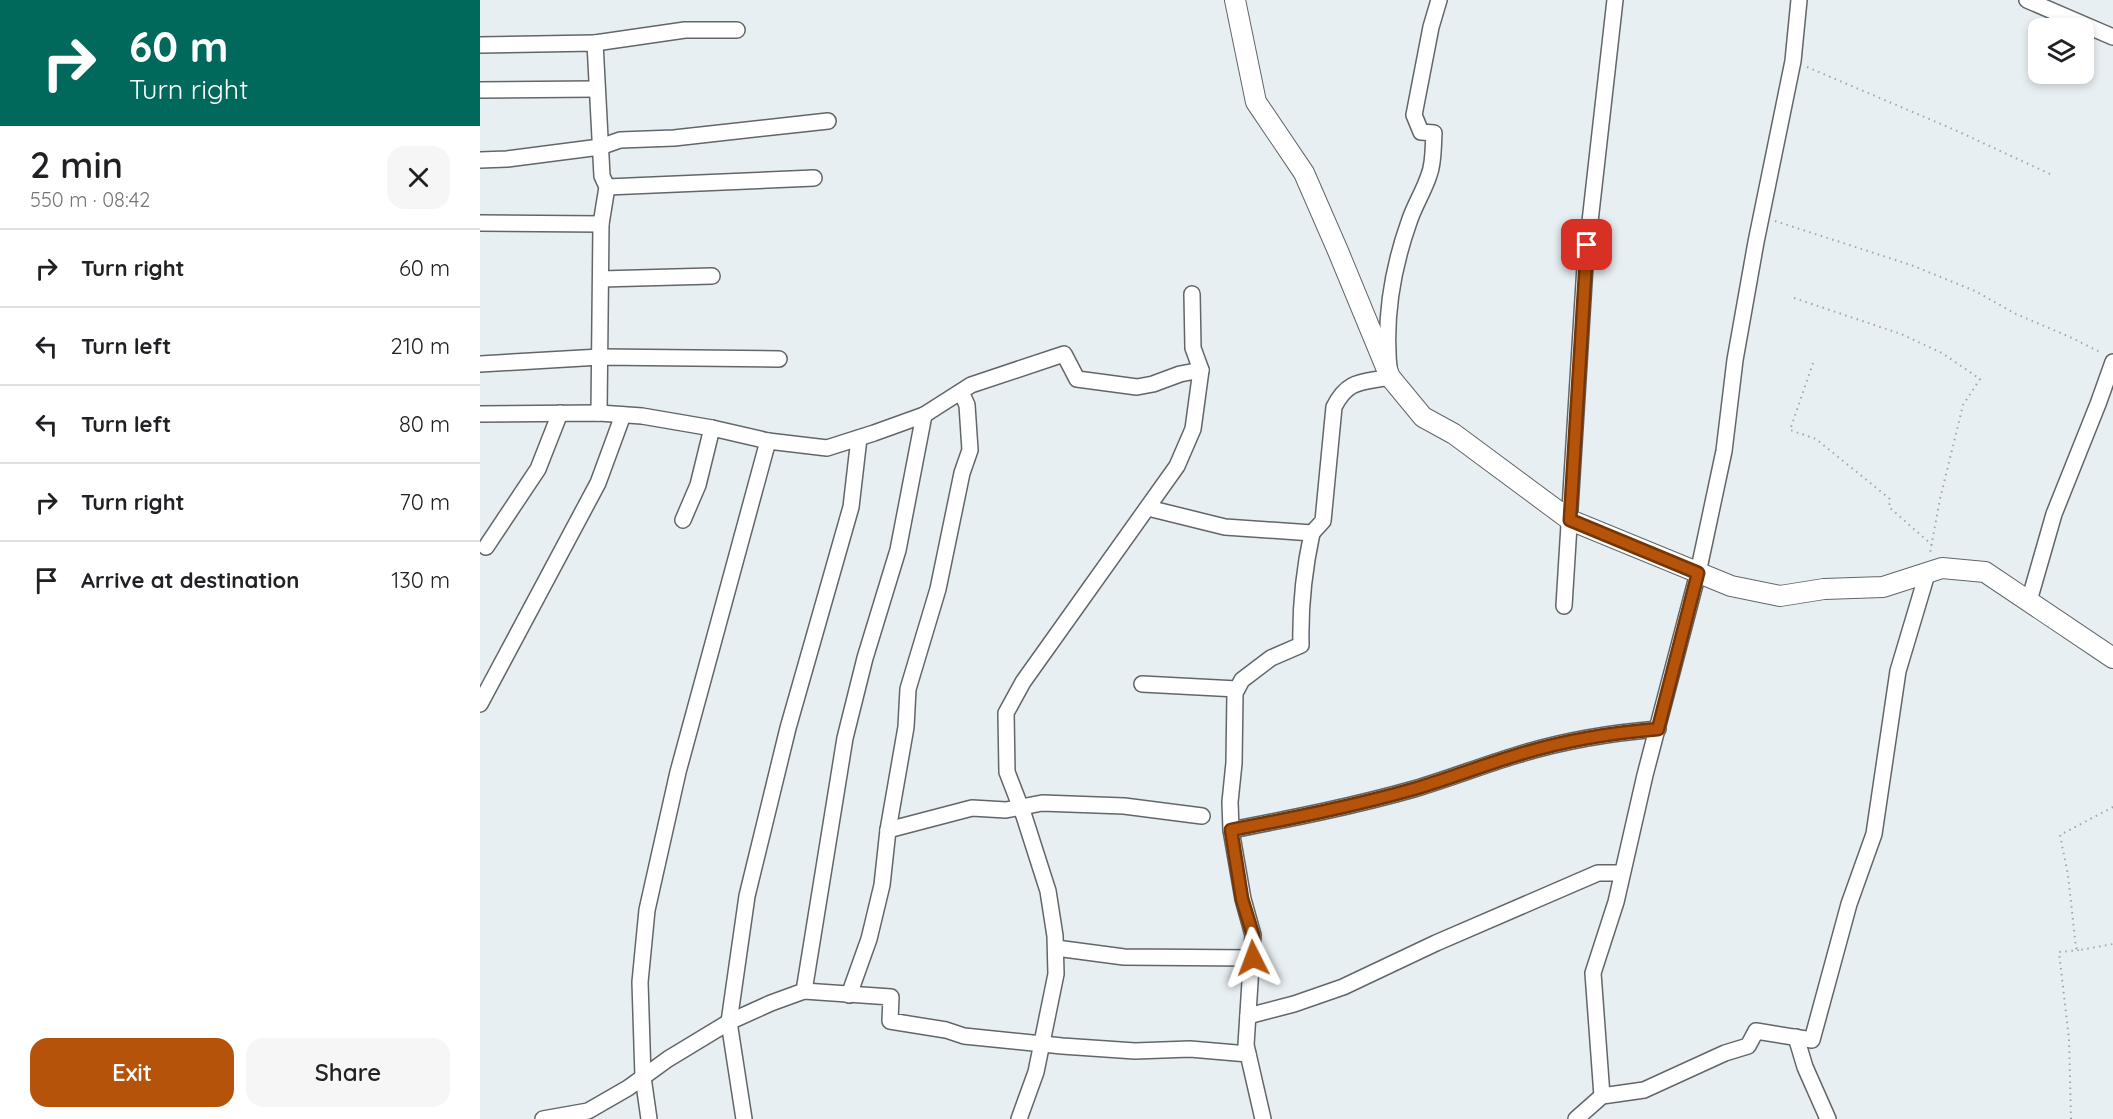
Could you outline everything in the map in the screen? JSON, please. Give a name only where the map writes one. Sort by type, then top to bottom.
[{"type":"street","points":[[1235,0],[1256,102],[1304,173],[1390,377],[1423,417],[1454,434],[1570,520],[1731,586],[1780,596],[1824,589],[1883,587],[1942,568],[1985,572],[2113,658]]},
{"type":"street","points":[[1390,377],[1386,346],[1395,265],[1410,219],[1430,173],[1434,133],[1421,132],[1414,115],[1431,27],[1439,0]]},
{"type":"street","points":[[1564,606],[1585,266],[1615,0]]},
{"type":"street","points":[[1602,1096],[1593,973],[1616,902],[1698,573],[1724,451],[1735,360],[1793,61],[1799,0]]},
{"type":"street","points":[[2027,0],[2113,37]]},
{"type":"street","points":[[480,45],[595,43],[685,30],[737,30]]},
{"type":"street","points":[[595,43],[602,176],[607,187],[601,224],[599,414]]},
{"type":"street","points":[[480,90],[596,88]]},
{"type":"street","points":[[480,160],[507,159],[600,147],[620,140],[674,138],[828,121]]},
{"type":"street","points":[[607,187],[814,178]]},
{"type":"street","points":[[480,223],[601,224]]},
{"type":"street","points":[[601,279],[712,276]]},
{"type":"street","points":[[1019,1119],[1042,1043],[1056,974],[1056,948],[1048,891],[1007,772],[1006,713],[1023,682],[1177,466],[1193,429],[1201,370],[1193,348],[1192,294]]},
{"type":"street","points":[[480,414],[560,413],[642,416],[712,428],[768,441],[827,448],[924,415],[971,385],[1064,354],[1077,379],[1137,387],[1201,370]]},
{"type":"street","points":[[480,364],[600,357],[779,359]]},
{"type":"street","points":[[2030,601],[2054,514],[2098,404],[2108,358]]},
{"type":"street","points":[[1263,1119],[1246,1045],[1253,935],[1242,899],[1231,830],[1230,802],[1234,763],[1236,693],[1242,680],[1270,658],[1301,645],[1300,605],[1304,571],[1312,533],[1323,521],[1334,407],[1341,392],[1349,386],[1390,377]]},
{"type":"street","points":[[849,995],[869,939],[882,885],[888,830],[906,727],[908,689],[938,589],[970,450],[967,405],[960,392]]},
{"type":"street","points":[[486,547],[537,469],[560,413]]},
{"type":"street","points":[[480,704],[598,483],[623,415]]},
{"type":"street","points":[[804,991],[845,738],[865,657],[898,550],[924,415]]},
{"type":"street","points":[[683,520],[698,485],[712,428]]},
{"type":"street","points":[[744,1119],[729,1022],[747,896],[788,728],[851,507],[859,438]]},
{"type":"street","points":[[650,1119],[644,1077],[640,982],[647,910],[678,772],[768,441]]},
{"type":"street","points":[[1148,508],[1225,527],[1312,533]]},
{"type":"street","points":[[1576,1119],[1602,1096],[1644,1090],[1725,1053],[1748,1046],[1756,1031],[1812,1040],[1849,904],[1874,834],[1898,671],[1927,574]]},
{"type":"street","points":[[1142,684],[1237,689]]},
{"type":"street","points":[[1231,830],[1348,807],[1459,775],[1515,755],[1565,742],[1605,734],[1658,729]]},
{"type":"street","points":[[888,830],[972,808],[1006,810],[1042,803],[1084,803],[1135,807],[1202,816]]},
{"type":"street","points":[[1248,1016],[1294,1004],[1343,987],[1436,943],[1598,873],[1622,873]]},
{"type":"street","points":[[1056,948],[1124,957],[1253,958]]},
{"type":"street","points":[[543,1119],[588,1111],[628,1089],[668,1059],[729,1022],[771,1002],[804,991],[891,997],[890,1021],[946,1030],[964,1036],[1136,1051],[1190,1049],[1248,1054]]},
{"type":"street","points":[[1796,1037],[1804,1067],[1828,1119]]},
{"type":"path","points":[[1793,61],[1955,130],[2050,174]]},
{"type":"path","points":[[1761,217],[1911,265],[1975,291],[2016,314],[2108,358]]},
{"type":"path","points":[[1794,298],[1901,334],[1942,353],[1980,379],[1963,405],[1940,499],[1927,574]]},
{"type":"path","points":[[1813,363],[1790,430],[1816,439],[1848,464],[1890,499],[1889,507],[1932,545]]},
{"type":"path","points":[[2080,951],[2076,948],[2068,875],[2060,835],[2113,807]]},
{"type":"path","points":[[2071,1119],[2069,1039],[2059,951],[2080,951],[2113,944]]},
{"type":"route","points":[[1253,958],[1253,935],[1242,899],[1231,830],[1348,807],[1459,775],[1515,755],[1565,742],[1605,734],[1658,729],[1698,573],[1570,520],[1587,245]]}]
